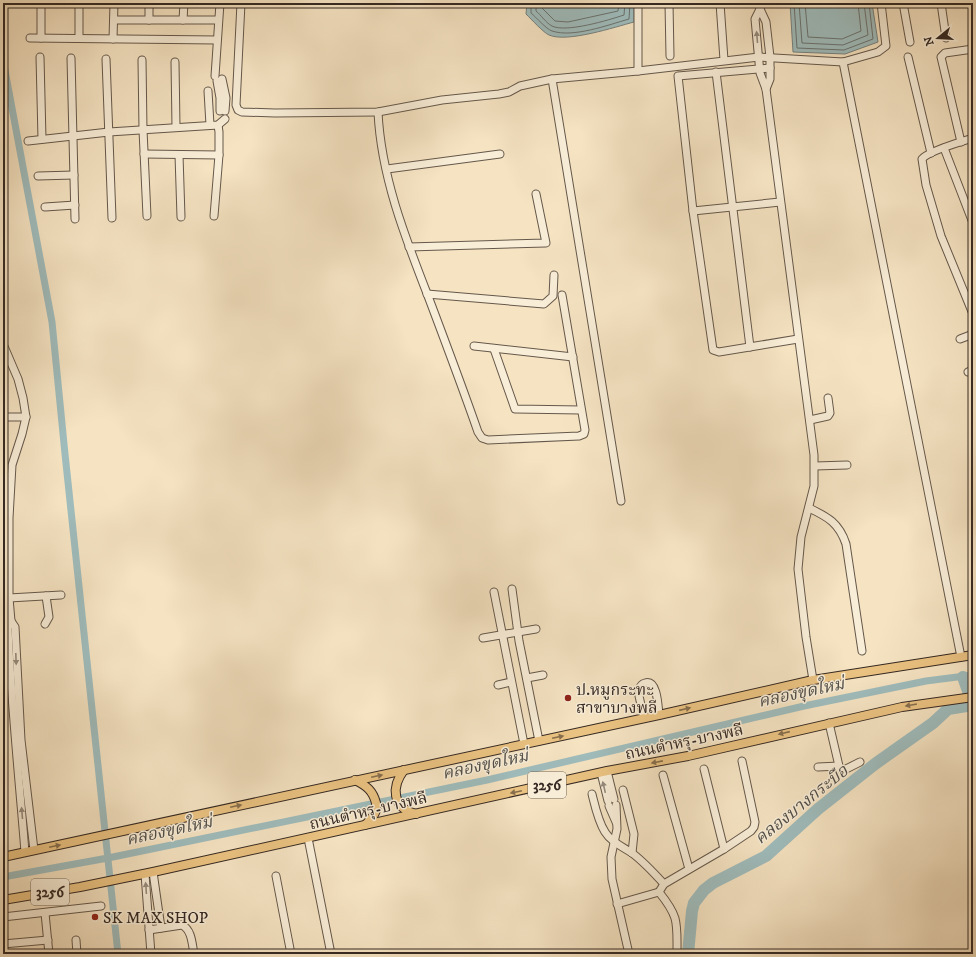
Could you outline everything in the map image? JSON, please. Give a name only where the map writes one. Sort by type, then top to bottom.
[{"type":"main road","name":"ถนนตำหรุ-บางพลี","points":[[3,857],[659,715],[813,680],[973,655]]},
{"type":"main road","name":"ถนนตำหรุ-บางพลี","points":[[3,900],[97,884],[150,873],[604,772],[688,756],[902,707],[973,697]]},
{"type":"main road","points":[[404,770],[398,777],[395,786],[397,798],[401,807],[407,812],[416,814]]},
{"type":"main road","points":[[355,780],[372,792],[375,798],[377,809],[372,818],[365,825]]},
{"type":"street","points":[[41,3],[41,38]]},
{"type":"street","points":[[79,3],[79,38]]},
{"type":"street","points":[[113,39],[114,3]]},
{"type":"street","points":[[149,3],[149,20]]},
{"type":"street","points":[[183,20],[184,3]]},
{"type":"street","points":[[214,216],[219,155],[219,132],[223,98],[216,67],[220,3]]},
{"type":"street","points":[[241,3],[236,105],[238,110],[242,112],[275,113],[378,112],[442,100],[499,94],[509,92],[520,86],[552,79],[638,71],[724,60],[770,57],[843,62],[878,52],[886,46],[881,3]]},
{"type":"street","points":[[638,3],[638,71]]},
{"type":"street","points":[[669,3],[670,56]]},
{"type":"street","points":[[720,3],[724,60]]},
{"type":"street","points":[[903,3],[910,42]]},
{"type":"street","points":[[941,3],[946,38]]},
{"type":"street","points":[[759,6],[755,19],[759,69],[761,79],[766,89],[798,340],[810,420],[814,466],[814,486],[801,537],[798,569],[813,680]]},
{"type":"street","points":[[759,6],[766,22],[770,57],[770,79],[766,89]]},
{"type":"street","points":[[114,20],[218,20]]},
{"type":"street","points":[[30,38],[217,40]]},
{"type":"street","points":[[961,142],[941,57],[945,53],[973,49]]},
{"type":"street","points":[[908,57],[931,153]]},
{"type":"street","points":[[40,58],[42,139]]},
{"type":"street","points":[[71,58],[75,219]]},
{"type":"street","points":[[106,59],[112,218]]},
{"type":"street","points":[[142,60],[143,130],[147,216]]},
{"type":"street","points":[[175,62],[176,127]]},
{"type":"street","points":[[843,62],[960,657]]},
{"type":"street","points":[[770,68],[678,76],[693,211],[713,350],[719,352],[798,340]]},
{"type":"street","points":[[716,72],[750,347]]},
{"type":"street","points":[[552,79],[621,501]]},
{"type":"street","points":[[208,91],[220,119]]},
{"type":"street","points":[[223,98],[236,95]]},
{"type":"street","points":[[378,112],[382,149],[393,199],[409,247],[462,384],[478,432],[482,438],[488,440],[582,436],[584,434],[585,430],[582,410],[562,296]]},
{"type":"street","points":[[28,141],[109,132],[176,127],[220,119]]},
{"type":"street","points":[[973,138],[931,153],[924,156],[922,159],[926,185],[941,236],[973,314]]},
{"type":"street","points":[[944,148],[973,223]]},
{"type":"street","points":[[144,154],[219,155]]},
{"type":"street","points":[[387,169],[500,154]]},
{"type":"street","points":[[179,155],[181,217]]},
{"type":"street","points":[[38,176],[74,175]]},
{"type":"street","points":[[409,247],[546,243],[536,194]]},
{"type":"street","points":[[693,211],[780,202]]},
{"type":"street","points":[[44,206],[75,205]]},
{"type":"street","points":[[427,294],[544,304],[553,296],[554,276]]},
{"type":"street","points":[[960,340],[973,334]]},
{"type":"street","points":[[3,344],[18,379],[26,417],[12,465],[6,518],[10,686],[18,756],[25,852]]},
{"type":"street","points":[[474,346],[573,356]]},
{"type":"street","points":[[494,349],[515,409],[582,410]]},
{"type":"street","points":[[810,420],[828,416],[830,413],[828,398]]},
{"type":"street","points":[[3,417],[26,417]]},
{"type":"street","points":[[814,466],[847,465]]},
{"type":"street","points":[[809,508],[824,515],[837,525],[845,539],[862,652]]},
{"type":"street","points":[[512,589],[518,632],[539,741]]},
{"type":"street","points":[[494,592],[524,744]]},
{"type":"street","points":[[9,598],[61,595]]},
{"type":"street","points":[[45,624],[49,617],[46,596]]},
{"type":"street","points":[[9,626],[34,850]]},
{"type":"street","points":[[483,638],[536,629]]},
{"type":"street","points":[[527,678],[542,675]]},
{"type":"street","points":[[498,685],[511,682]]},
{"type":"street","points":[[644,718],[639,693],[640,686],[644,683],[654,686],[656,690],[659,715]]},
{"type":"street","points":[[829,723],[840,769],[844,770],[860,762]]},
{"type":"street","points":[[617,904],[658,892],[664,884],[724,849],[751,831],[755,822],[742,761]]},
{"type":"street","points":[[818,767],[839,766]]},
{"type":"street","points":[[704,769],[724,849]]},
{"type":"street","points":[[604,772],[617,829],[611,857],[612,879],[629,954]]},
{"type":"street","points":[[663,775],[689,869]]},
{"type":"street","points":[[623,790],[634,834],[632,853]]},
{"type":"street","points":[[592,794],[601,825],[606,834],[648,866],[664,884]]},
{"type":"street","points":[[308,838],[331,954]]},
{"type":"street","points":[[150,873],[161,928]]},
{"type":"street","points":[[150,873],[149,930],[151,954]]},
{"type":"street","points":[[276,876],[291,954]]},
{"type":"street","points":[[658,892],[670,906],[676,918],[677,953]]},
{"type":"street","points":[[3,917],[101,906]]},
{"type":"street","points":[[45,913],[49,954]]},
{"type":"street","points":[[149,930],[182,925],[187,927],[194,954]]},
{"type":"street","points":[[3,944],[48,940]]},
{"type":"street","points":[[76,940],[77,954]]},
{"type":"water","points":[[527,3],[634,3],[634,22],[579,36],[557,37],[547,34],[526,14]]},
{"type":"water","points":[[790,3],[872,3],[878,42],[845,54],[793,52]]},
{"type":"waterway","points":[[3,60],[52,322],[118,954]]},
{"type":"waterway","name":"คลองขุดใหม่","points":[[3,877],[108,858],[487,780],[804,706],[926,681],[973,675]]},
{"type":"waterway","points":[[963,677],[968,691],[973,696]]},
{"type":"waterway","name":"คลองบางกระบือ","points":[[688,954],[692,911],[694,903],[704,890],[713,883],[766,856],[818,809],[875,764],[933,723],[948,709],[973,705]]},
{"type":"place","name":"ป.หมูกระทะ สาขาบางพลี","points":[[568,698]]},
{"type":"place","name":"SK MAX SHOP","points":[[95,917]]}]
